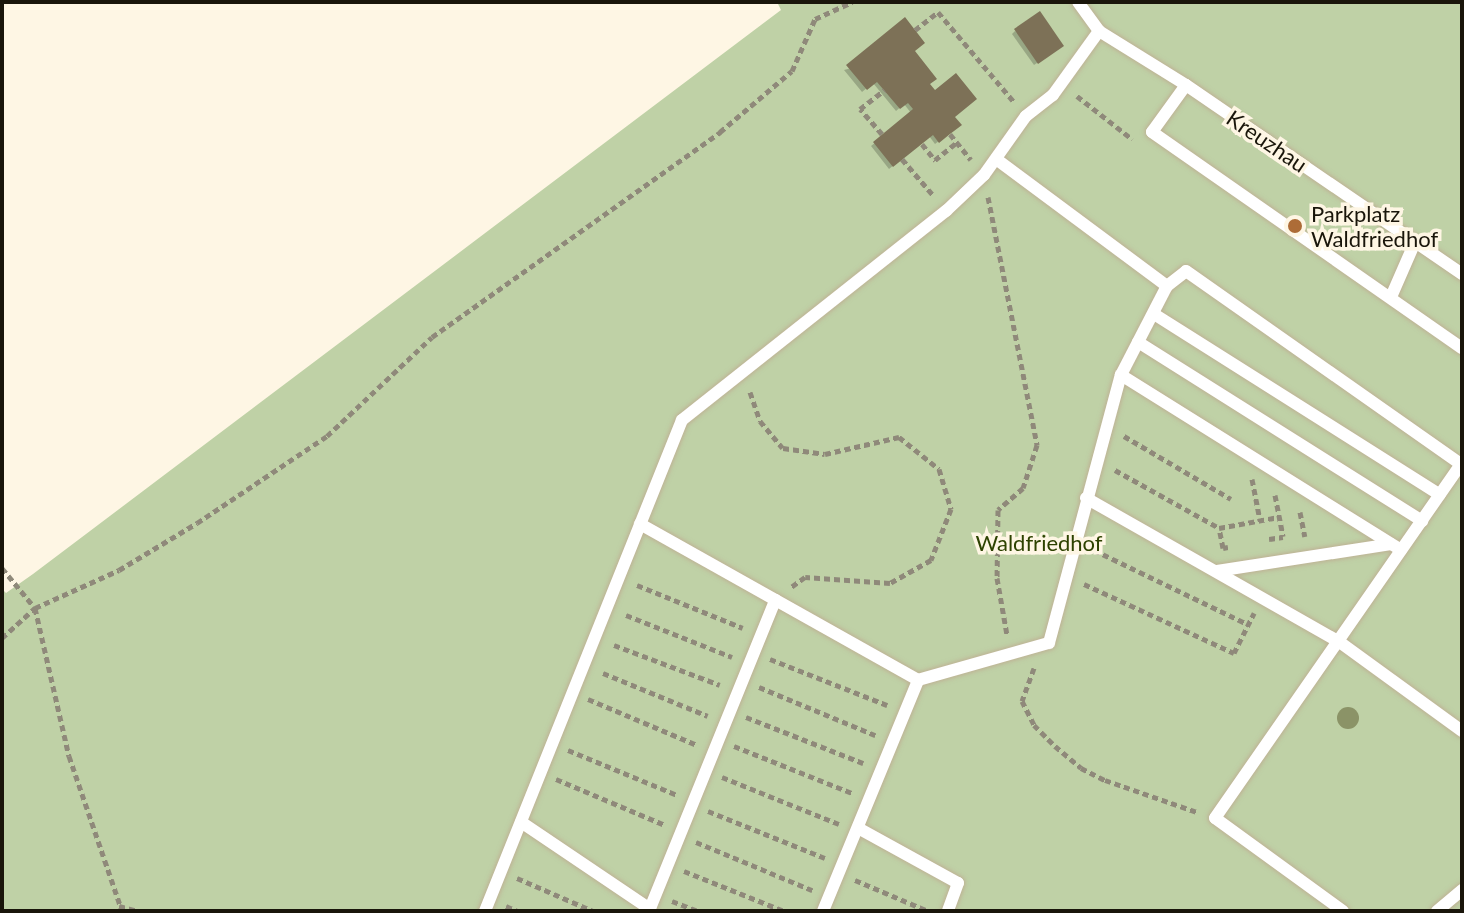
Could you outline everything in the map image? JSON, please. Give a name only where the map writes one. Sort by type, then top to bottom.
[{"type":"lane","name":"Kreuzhau","points":[[1078,2],[1099,31],[1182,90],[1462,274]]},
{"type":"lane","points":[[485,911],[682,420],[946,211],[984,175],[1026,116],[1043,106],[1063,84],[1099,31]]},
{"type":"lane","points":[[1182,90],[1152,132],[1181,146],[1462,348]]},
{"type":"lane","points":[[996,159],[1167,286]]},
{"type":"lane","points":[[1391,297],[1415,242]]},
{"type":"lane","points":[[640,524],[918,680],[1049,643],[1121,375],[1167,286],[1186,271],[1461,465],[1422,521],[1396,547],[1338,641],[1215,818],[1343,911]]},
{"type":"lane","points":[[1154,314],[1440,495]]},
{"type":"lane","points":[[1138,342],[1422,521]]},
{"type":"lane","points":[[1121,375],[1396,547]]},
{"type":"lane","points":[[1086,498],[1338,641],[1462,731]]},
{"type":"lane","points":[[1217,571],[1308,556],[1396,547]]},
{"type":"lane","points":[[521,822],[650,910],[775,600]]},
{"type":"lane","points":[[823,911],[918,680]]},
{"type":"lane","points":[[857,829],[958,883],[948,911]]},
{"type":"lane","points":[[1437,911],[1462,890]]},
{"type":"path","points":[[2,638],[35,608],[119,570],[197,523],[327,436],[432,337],[720,132],[792,71],[815,19],[852,2]]},
{"type":"path","points":[[915,30],[938,12],[1026,116]]},
{"type":"path","points":[[1063,84],[1141,146],[1152,132]]},
{"type":"path","points":[[882,134],[860,109],[884,90]]},
{"type":"path","points":[[950,134],[984,175],[1037,445],[1023,488],[998,510],[997,578],[1001,618],[1018,653]]},
{"type":"path","points":[[922,144],[935,160],[957,142]]},
{"type":"path","points":[[902,159],[946,211]]},
{"type":"path","points":[[743,372],[760,421],[783,448],[825,454],[899,437],[939,469],[951,509],[931,560],[890,583],[805,577],[775,600]]},
{"type":"path","points":[[1106,426],[1231,499]]},
{"type":"path","points":[[1096,460],[1219,528],[1279,517]]},
{"type":"path","points":[[1269,467],[1287,560]]},
{"type":"path","points":[[1252,478],[1260,520]]},
{"type":"path","points":[[1295,483],[1308,556]]},
{"type":"path","points":[[1219,528],[1223,548],[1238,545]]},
{"type":"path","points":[[1253,542],[1283,537]]},
{"type":"path","points":[[1078,542],[1249,625]]},
{"type":"path","points":[[2,568],[35,608],[69,756],[121,909],[138,911]]},
{"type":"path","points":[[1069,577],[1234,653],[1262,597]]},
{"type":"path","points":[[618,578],[761,635]]},
{"type":"path","points":[[606,607],[905,712]]},
{"type":"path","points":[[594,637],[893,742]]},
{"type":"path","points":[[1049,643],[1030,674],[1022,701],[1034,725],[1081,768],[1215,818]]},
{"type":"path","points":[[583,665],[881,771]]},
{"type":"path","points":[[572,692],[869,800]]},
{"type":"path","points":[[552,743],[841,869],[928,911]]},
{"type":"path","points":[[707,770],[857,829]]},
{"type":"path","points":[[541,772],[829,897]]},
{"type":"path","points":[[668,865],[784,911]]},
{"type":"path","points":[[501,871],[593,911]]},
{"type":"green space","name":"Waldfriedhof","points":[[777,2],[1462,2],[1462,911],[2,911],[2,589],[6,593],[33,574],[781,10]]},
{"type":"building","points":[[1040,11],[1064,46],[1038,64],[1014,29]]},
{"type":"building","points":[[905,17],[925,43],[915,51],[937,79],[930,84],[935,90],[956,73],[977,99],[955,117],[962,125],[939,143],[933,135],[893,167],[873,142],[913,109],[908,103],[900,109],[877,82],[867,90],[846,65]]},
{"type":"place","name":"Parkplatz Waldfriedhof","points":[[1295,226]]}]
